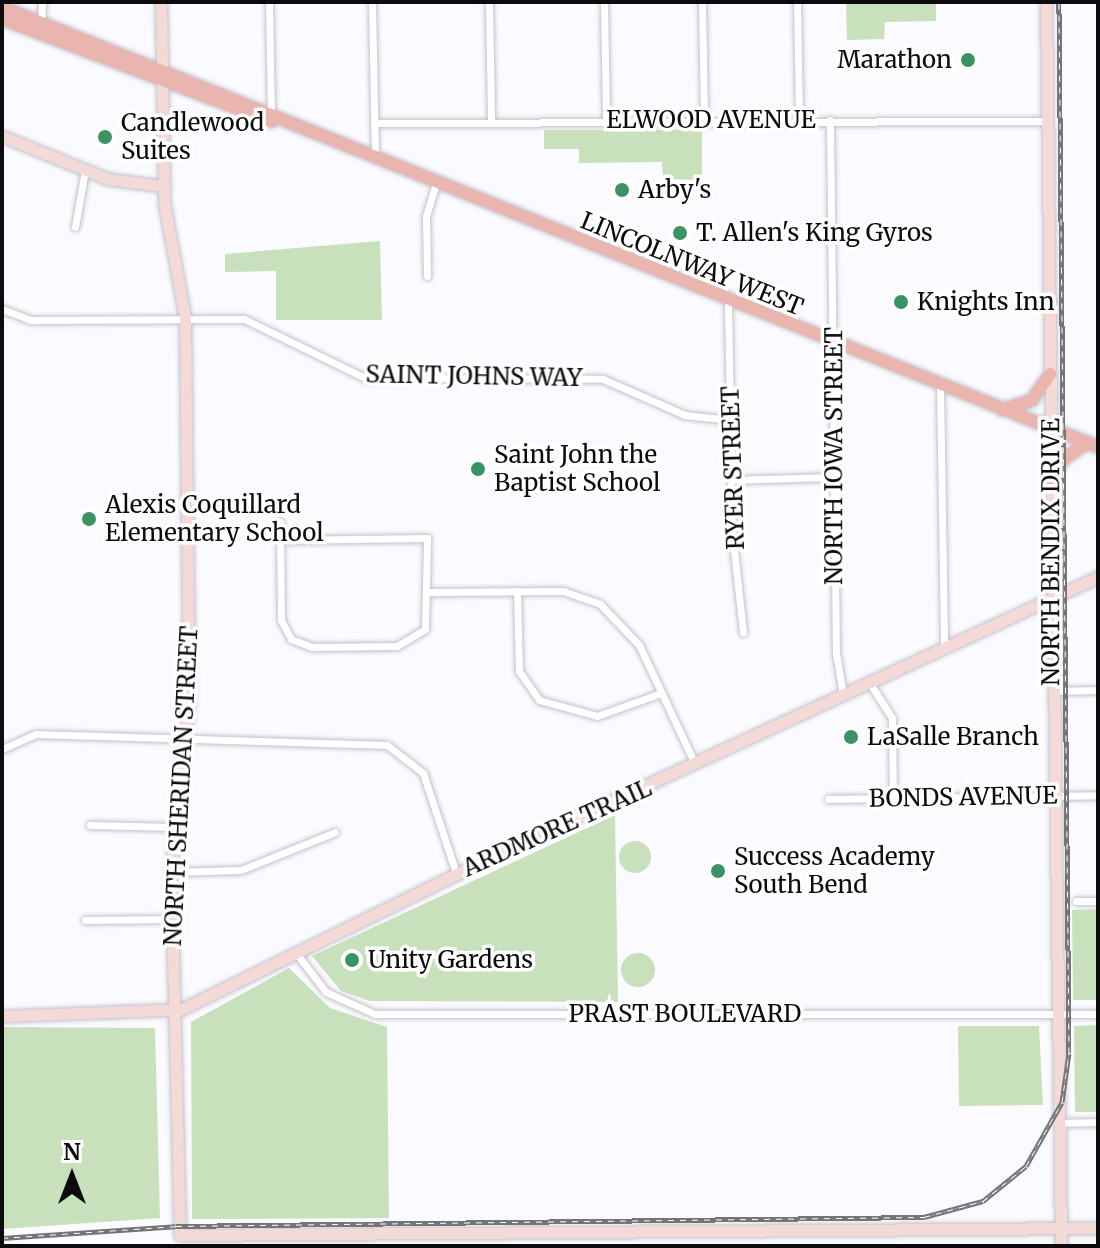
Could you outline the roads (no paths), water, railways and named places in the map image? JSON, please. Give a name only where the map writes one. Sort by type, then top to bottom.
[{"type":"main road","name":"LINCOLNWAY WEST","points":[[2,7],[41,28],[271,121],[1092,445]]},
{"type":"main road","name":"LINCOLNWAY WEST","points":[[2,19],[41,28]]},
{"type":"main road","points":[[1002,410],[1032,400],[1050,374]]},
{"type":"main road","points":[[1050,483],[1061,461],[1092,445]]},
{"type":"street","points":[[41,28],[42,2]]},
{"type":"street","name":"NORTH SHERIDAN STREET","points":[[161,2],[163,186],[185,318],[186,739],[171,872],[180,1235],[1061,1229]]},
{"type":"street","points":[[269,2],[271,121]]},
{"type":"street","points":[[372,2],[375,162]]},
{"type":"street","points":[[489,2],[491,121]]},
{"type":"street","points":[[604,2],[606,120]]},
{"type":"street","points":[[702,2],[704,119]]},
{"type":"street","points":[[797,2],[799,119]]},
{"type":"street","name":"NORTH BENDIX DRIVE","points":[[1046,2],[1053,796],[1061,1246]]},
{"type":"street","name":"ELWOOD AVENUE","points":[[374,123],[704,119],[1049,121]]},
{"type":"street","name":"NORTH IOWA STREET","points":[[830,120],[836,667],[843,695]]},
{"type":"street","points":[[2,136],[85,170],[163,186]]},
{"type":"street","points":[[75,227],[85,170]]},
{"type":"street","points":[[427,276],[426,216],[435,186]]},
{"type":"street","name":"RYER STREET","points":[[728,302],[731,480],[743,632]]},
{"type":"street","name":"SAINT JOHNS WAY","points":[[2,309],[30,320],[185,318],[261,324],[365,378],[603,379],[685,415],[730,420]]},
{"type":"street","points":[[940,385],[944,646]]},
{"type":"street","points":[[731,480],[835,477]]},
{"type":"street","points":[[280,522],[281,620],[303,646],[409,644],[428,624],[427,538],[281,540]]},
{"type":"street","name":"ARDMORE TRAIL","points":[[2,1016],[174,1011],[456,873],[696,766],[944,646],[1098,577]]},
{"type":"street","points":[[517,591],[519,671],[539,700],[597,716],[661,693]]},
{"type":"street","points":[[430,592],[563,591],[600,604],[627,626],[696,766]]},
{"type":"street","points":[[869,682],[892,718],[893,799]]},
{"type":"street","points":[[1052,691],[1098,690]]},
{"type":"street","points":[[3,748],[36,734],[396,749],[423,773],[456,873]]},
{"type":"street","name":"BONDS AVENUE","points":[[828,799],[1098,795]]},
{"type":"street","points":[[90,825],[175,827]]},
{"type":"street","points":[[171,872],[241,870],[335,832]]},
{"type":"street","points":[[1076,901],[1098,901]]},
{"type":"street","points":[[85,920],[172,919]]},
{"type":"street","name":"PRAST BOULEVARD","points":[[296,953],[326,992],[375,1014],[1098,1014]]},
{"type":"street","points":[[1058,1123],[1098,1122]]},
{"type":"street","points":[[1061,1229],[1098,1228]]},
{"type":"railway","points":[[2,1238],[176,1226],[924,1217],[983,1201],[1026,1166],[1062,1102],[1069,1053],[1059,2]]},
{"type":"place","name":"Marathon","points":[[968,60]]},
{"type":"place","name":"Candlewood Suites","points":[[105,137]]},
{"type":"place","name":"Arby's","points":[[622,190]]},
{"type":"place","name":"T. Allen's King Gyros","points":[[680,233]]},
{"type":"place","name":"Knights Inn","points":[[901,302]]},
{"type":"place","name":"Saint John the Baptist School","points":[[478,469]]},
{"type":"place","name":"Alexis Coquillard Elementary School","points":[[89,519]]},
{"type":"place","name":"LaSalle Branch","points":[[851,737]]},
{"type":"place","name":"Success Academy South Bend","points":[[718,871]]},
{"type":"place","name":"Unity Gardens","points":[[352,960]]}]
